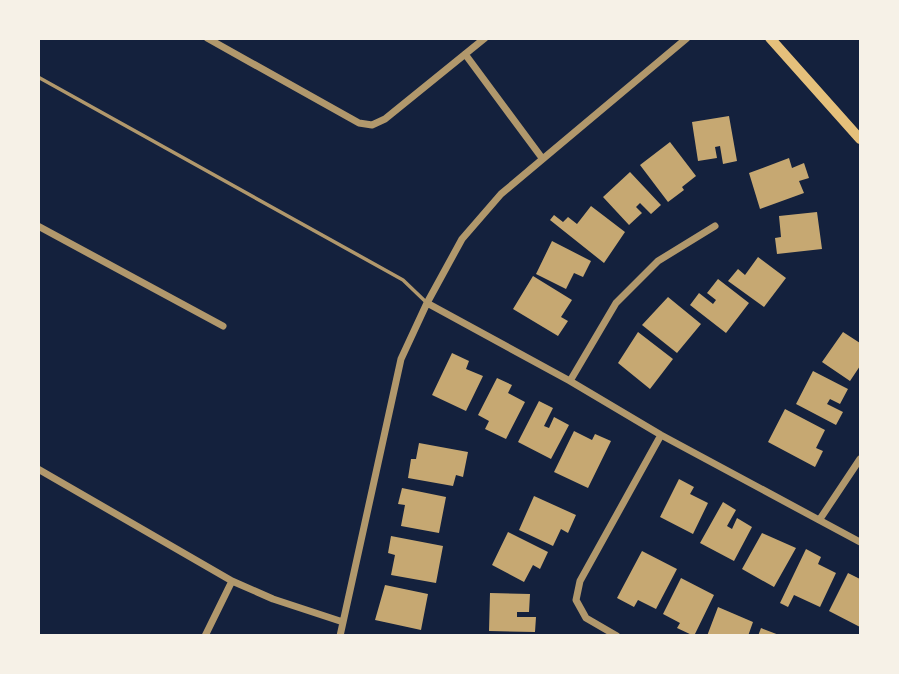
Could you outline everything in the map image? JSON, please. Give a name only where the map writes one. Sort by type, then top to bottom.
[{"type":"main road","points":[[770,38],[860,139]]},
{"type":"street","points":[[208,39],[359,123],[372,125],[385,119],[485,38]]},
{"type":"street","points":[[340,635],[401,359],[427,303],[462,239],[501,194],[687,38]]},
{"type":"street","points":[[465,54],[542,158]]},
{"type":"street","points":[[38,226],[223,326]]},
{"type":"street","points":[[570,381],[616,303],[658,261],[715,226]]},
{"type":"street","points":[[427,303],[570,381],[661,435],[860,542]]},
{"type":"street","points":[[617,635],[586,618],[576,600],[580,581],[661,435]]},
{"type":"street","points":[[820,519],[860,459]]},
{"type":"street","points":[[38,469],[232,581],[273,599],[343,622]]},
{"type":"street","points":[[205,635],[232,581]]},
{"type":"lane","points":[[38,77],[403,280],[427,303]]},
{"type":"building","points":[[729,116],[737,161],[723,164],[720,146],[715,147],[717,158],[698,161],[692,122]]},
{"type":"building","points":[[670,142],[696,176],[668,202],[640,165]]},
{"type":"building","points":[[789,158],[792,168],[804,163],[809,178],[799,181],[804,193],[760,209],[749,173]]},
{"type":"building","points":[[630,172],[661,205],[651,214],[640,203],[636,207],[642,213],[629,225],[603,197]]},
{"type":"building","points":[[591,206],[625,232],[604,263],[550,220],[554,215],[563,222],[568,217],[577,224]]},
{"type":"building","points":[[817,212],[822,249],[777,254],[775,238],[781,237],[779,216]]},
{"type":"building","points":[[552,241],[591,261],[583,277],[574,273],[566,289],[536,274]]},
{"type":"building","points":[[758,257],[786,278],[764,307],[728,281],[738,269],[745,275]]},
{"type":"building","points":[[533,276],[572,300],[561,317],[568,321],[558,336],[513,309]]},
{"type":"building","points":[[718,279],[749,303],[726,333],[690,305],[699,293],[713,304],[716,300],[707,293]]},
{"type":"building","points":[[668,297],[701,324],[677,353],[642,325]]},
{"type":"building","points":[[638,332],[673,359],[650,389],[618,363]]},
{"type":"building","points":[[843,332],[860,343],[860,366],[850,381],[822,362]]},
{"type":"building","points":[[452,353],[469,361],[466,369],[483,376],[466,411],[432,395]]},
{"type":"building","points":[[813,371],[848,389],[840,404],[830,399],[827,404],[843,412],[836,425],[796,404]]},
{"type":"building","points":[[497,378],[512,385],[508,393],[525,402],[506,439],[485,429],[489,421],[478,415]]},
{"type":"building","points":[[539,401],[553,408],[544,426],[549,428],[554,417],[569,425],[551,459],[518,442]]},
{"type":"building","points":[[785,409],[825,430],[816,448],[823,451],[815,467],[768,442]]},
{"type":"building","points":[[574,431],[592,440],[595,434],[611,441],[588,488],[554,472]]},
{"type":"building","points":[[419,443],[468,452],[463,477],[456,475],[453,486],[408,478],[411,459],[416,459]]},
{"type":"building","points":[[679,479],[694,487],[690,494],[708,503],[693,534],[660,517]]},
{"type":"building","points":[[402,488],[446,497],[439,533],[401,526],[405,505],[398,504]]},
{"type":"building","points":[[534,496],[576,515],[568,533],[561,529],[553,546],[519,530]]},
{"type":"building","points":[[723,502],[736,510],[727,526],[732,529],[737,518],[752,527],[734,561],[700,543]]},
{"type":"building","points":[[508,532],[548,552],[540,569],[533,565],[524,582],[492,565]]},
{"type":"building","points":[[762,533],[796,548],[774,587],[742,569]]},
{"type":"building","points":[[391,536],[443,546],[436,583],[391,575],[395,555],[388,553]]},
{"type":"building","points":[[806,549],[821,557],[818,564],[836,573],[820,607],[794,595],[788,607],[780,603]]},
{"type":"building","points":[[642,551],[677,569],[656,609],[638,600],[634,607],[617,598]]},
{"type":"building","points":[[848,573],[860,579],[860,627],[829,611]]},
{"type":"building","points":[[681,578],[714,595],[694,636],[677,628],[680,623],[663,614]]},
{"type":"building","points":[[385,585],[428,594],[421,630],[375,620]]},
{"type":"building","points":[[490,593],[530,594],[529,612],[517,612],[517,617],[536,617],[535,632],[489,631]]},
{"type":"building","points":[[718,607],[753,622],[748,636],[707,636]]},
{"type":"building","points":[[761,628],[779,635],[779,636],[758,636]]}]
